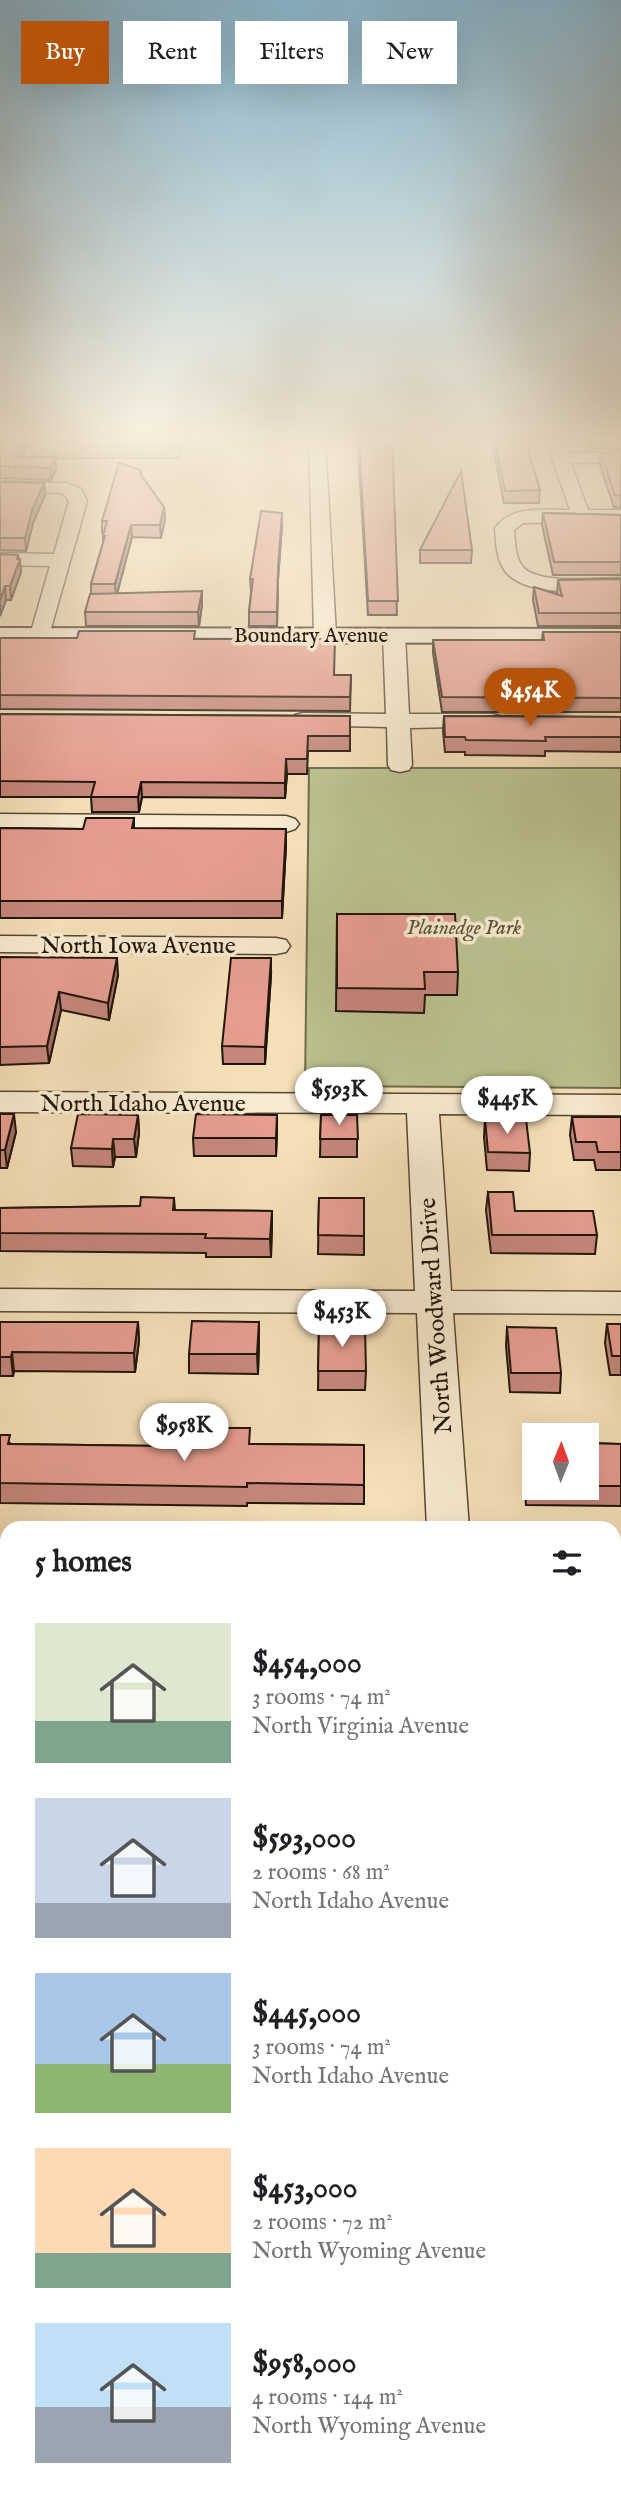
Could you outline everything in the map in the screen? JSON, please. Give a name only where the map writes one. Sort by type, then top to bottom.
[{"type":"main road","name":"Boundary Avenue","points":[[0,635],[621,636]]},
{"type":"street","points":[[41,635],[63,553]]},
{"type":"street","points":[[322,553],[325,635]]},
{"type":"street","points":[[509,553],[512,566],[521,576],[535,580],[562,584],[621,584]]},
{"type":"street","points":[[0,559],[61,560]]},
{"type":"street","points":[[394,635],[400,765]]},
{"type":"street","points":[[274,720],[509,721]]},
{"type":"street","points":[[0,822],[286,824]]},
{"type":"street","name":"North Iowa Avenue","points":[[0,944],[276,946]]},
{"type":"street","name":"North Idaho Avenue","points":[[0,1102],[621,1105]]},
{"type":"street","name":"North Woodward Drive","points":[[422,1104],[448,1521]]},
{"type":"street","points":[[0,1300],[621,1303]]},
{"type":"green space","name":"Plainedge Park","points":[[309,768],[621,768],[621,1088],[305,1086]]},
{"type":"building","points":[[100,553],[123,553],[115,584],[91,584]]},
{"type":"building","points":[[254,553],[279,553],[277,612],[249,612],[253,579],[250,579]]},
{"type":"building","points":[[365,553],[396,553],[398,601],[368,601]]},
{"type":"building","points":[[552,553],[621,553],[621,562],[554,562]]},
{"type":"building","points":[[0,554],[18,555],[17,559],[20,559],[10,586],[5,586],[0,600]]},
{"type":"building","points":[[621,579],[621,613],[539,613],[534,587],[562,596],[558,580]]},
{"type":"building","points":[[202,591],[198,612],[85,612],[90,594]]},
{"type":"building","points":[[79,631],[195,631],[194,639],[246,639],[247,631],[275,631],[275,639],[335,639],[334,675],[351,675],[350,697],[0,695],[0,638],[77,638]]},
{"type":"building","points":[[543,632],[621,632],[621,698],[442,697],[433,640],[544,640]]},
{"type":"building","points":[[0,714],[350,716],[350,736],[308,736],[307,759],[286,759],[285,783],[141,782],[138,797],[91,797],[95,782],[0,781]]},
{"type":"building","points":[[444,716],[621,717],[621,737],[545,737],[546,741],[466,740],[465,737],[445,737]]},
{"type":"building","points":[[86,818],[134,818],[132,828],[286,829],[282,901],[0,901],[0,828],[83,829]]},
{"type":"building","points":[[337,914],[455,914],[458,972],[424,972],[425,989],[337,988]]},
{"type":"building","points":[[0,957],[117,958],[108,1003],[59,992],[47,1046],[0,1047]]},
{"type":"building","points":[[231,958],[271,958],[265,1047],[222,1046]]},
{"type":"building","points":[[0,1114],[14,1114],[5,1150],[0,1150]]},
{"type":"building","points":[[78,1114],[138,1115],[134,1139],[113,1139],[112,1149],[71,1148]]},
{"type":"building","points":[[196,1114],[277,1115],[276,1138],[193,1138]]},
{"type":"building","points":[[321,1115],[357,1115],[358,1139],[320,1139]]},
{"type":"building","points":[[572,1117],[621,1117],[621,1152],[598,1152],[596,1142],[576,1142]]},
{"type":"building","points":[[485,1119],[526,1119],[530,1153],[488,1152]]},
{"type":"building","points":[[488,1192],[513,1192],[515,1211],[593,1211],[597,1235],[492,1235]]},
{"type":"building","points":[[141,1197],[174,1198],[173,1210],[272,1211],[270,1239],[205,1238],[206,1234],[0,1233],[0,1208],[140,1206]]},
{"type":"building","points":[[319,1198],[364,1198],[364,1236],[318,1235]]},
{"type":"building","points":[[192,1321],[259,1322],[257,1354],[189,1354]]},
{"type":"building","points":[[0,1322],[138,1322],[134,1353],[12,1352],[11,1357],[0,1357]]},
{"type":"building","points":[[607,1324],[621,1324],[621,1356],[612,1356]]},
{"type":"building","points":[[319,1326],[365,1327],[366,1371],[318,1371]]},
{"type":"building","points":[[507,1327],[556,1328],[561,1373],[511,1373]]},
{"type":"building","points":[[216,1428],[250,1428],[249,1444],[364,1445],[364,1485],[247,1483],[247,1487],[0,1483],[0,1435],[10,1435],[8,1444],[164,1446],[164,1443],[215,1443]]},
{"type":"building","points":[[599,1443],[621,1444],[621,1486],[599,1486]]}]
